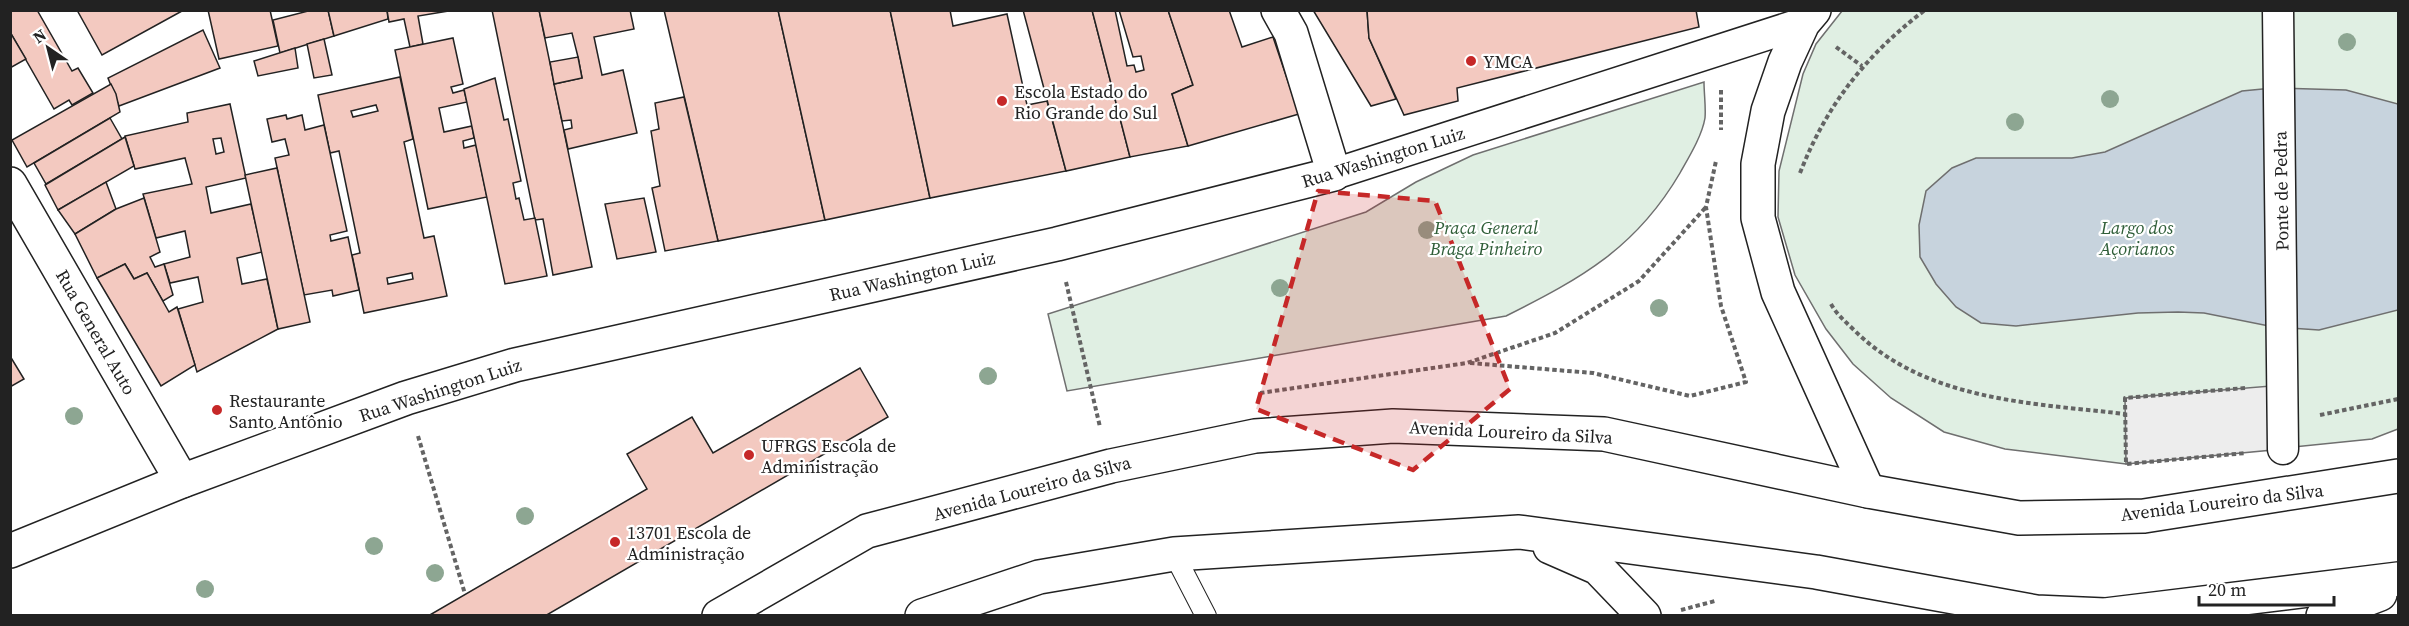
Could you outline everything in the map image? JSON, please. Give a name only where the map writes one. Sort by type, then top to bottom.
[{"type":"main road","points":[[1278,10],[1291,33],[1335,174]]},
{"type":"main road","points":[[1809,17],[1785,62],[1768,111],[1758,164],[1758,218],[1778,292],[1868,491]]},
{"type":"main road","name":"Rua Washington Luiz","points":[[10,551],[182,481],[406,398],[515,365],[1057,244],[1335,174]]},
{"type":"main road","name":"Rua General Auto","points":[[10,184],[182,481]]},
{"type":"main road","name":"Avenida Loureiro da Silva","points":[[719,615],[867,531],[1111,466],[1255,436],[1393,426],[1604,434],[1868,491],[2019,518],[2144,516],[2398,476]]},
{"type":"main road","points":[[1519,532],[1598,568],[1644,615]]},
{"type":"main road","points":[[922,615],[1039,577],[1174,554],[1519,532],[1816,572],[2036,612],[2105,615],[2398,579]]},
{"type":"main road","points":[[2323,615],[2398,587]]},
{"type":"street","name":"Ponte de Pedra","points":[[2278,10],[2283,449]]},
{"type":"street","name":"Rua Washington Luiz","points":[[1335,174],[1809,17]]},
{"type":"lane","points":[[1174,554],[1206,615]]},
{"type":"path","points":[[1798,178],[1821,123],[1862,66],[1925,10]]},
{"type":"path","points":[[1249,395],[1467,363],[1556,333],[1639,281],[1706,207]]},
{"type":"path","points":[[1057,244],[1101,429],[1112,426]]},
{"type":"path","points":[[1826,296],[1835,312],[1868,343],[1911,372],[1953,388],[2011,401],[2125,414]]},
{"type":"path","points":[[1467,363],[1593,373],[1690,396],[1746,382]]},
{"type":"path","points":[[2283,378],[2125,398],[2126,464],[2283,449]]},
{"type":"path","points":[[406,398],[465,594]]},
{"type":"path","points":[[2316,416],[2398,399]]},
{"type":"highlighted area","points":[[1318,191],[1435,201],[1510,389],[1413,470],[1256,409]]},
{"type":"green space","name":"Largo dos Açorianos","points":[[1842,11],[2398,11],[2398,429],[2372,439],[2126,464],[2005,449],[1944,432],[1891,398],[1853,364],[1826,329],[1795,275],[1778,217],[1779,171],[1803,74],[1816,44]]},
{"type":"green space","name":"Praça General Braga Pinheiro","points":[[1704,82],[1705,118],[1698,139],[1680,173],[1645,222],[1626,241],[1583,274],[1506,316],[1067,391],[1048,314],[1366,212],[1416,182],[1473,155]]},
{"type":"shaded area","points":[[2273,88],[2346,90],[2398,104],[2398,310],[2319,330],[2274,327],[2204,313],[2178,312],[2138,313],[2016,326],[1981,323],[1956,307],[1936,284],[1920,257],[1919,225],[1926,191],[1952,168],[1976,158],[2072,158],[2105,152],[2242,91]]},
{"type":"shaded area","points":[[2283,385],[2283,449],[2126,464],[2125,398]]},
{"type":"building","points":[[10,10],[37,10],[72,71],[78,68],[93,93],[72,105],[69,100],[54,109],[10,32]]},
{"type":"building","points":[[77,10],[181,10],[182,11],[102,55]]},
{"type":"building","points":[[208,10],[270,10],[278,46],[219,59]]},
{"type":"building","points":[[312,10],[328,10],[334,36],[280,53],[273,20]]},
{"type":"building","points":[[328,10],[387,10],[388,19],[334,36]]},
{"type":"building","points":[[387,10],[448,11],[418,16],[423,44],[410,47],[404,19],[389,22]]},
{"type":"building","points":[[492,10],[539,10],[592,267],[553,275],[543,219],[535,220]]},
{"type":"building","points":[[539,10],[630,10],[634,29],[594,37],[602,75],[623,70],[637,133],[568,149],[564,130],[572,128],[571,120],[562,121],[554,84],[582,78],[578,57],[572,33],[545,38]]},
{"type":"building","points":[[664,10],[778,10],[825,220],[718,241]]},
{"type":"building","points":[[778,10],[890,10],[930,198],[825,220]]},
{"type":"building","points":[[890,10],[950,10],[953,26],[1007,14],[1027,105],[1047,101],[1066,171],[930,198]]},
{"type":"building","points":[[1023,10],[1092,10],[1130,157],[1066,171]]},
{"type":"building","points":[[1092,10],[1115,10],[1127,66],[1134,65],[1136,72],[1144,70],[1141,56],[1133,57],[1119,10],[1168,10],[1193,85],[1172,94],[1188,146],[1130,157]]},
{"type":"building","points":[[1168,10],[1229,10],[1242,47],[1273,37],[1299,114],[1188,146],[1172,94],[1193,85]]},
{"type":"building","points":[[1313,10],[1367,10],[1369,38],[1396,99],[1371,106]]},
{"type":"building","name":"YMCA","points":[[1367,10],[1696,10],[1699,27],[1457,88],[1458,101],[1404,115],[1369,38]]},
{"type":"building","points":[[203,30],[220,68],[119,106],[108,78]]},
{"type":"building","points":[[10,32],[26,59],[10,68]]},
{"type":"building","points":[[453,38],[463,84],[451,87],[453,93],[464,90],[467,102],[439,108],[444,132],[472,126],[474,138],[463,141],[464,148],[476,145],[487,197],[428,209],[395,50]]},
{"type":"building","points":[[324,39],[332,75],[314,78],[307,44]]},
{"type":"building","points":[[295,48],[298,68],[258,76],[254,61]]},
{"type":"building","points":[[578,57],[582,78],[554,84],[550,62]]},
{"type":"building","points":[[400,77],[413,139],[404,142],[424,238],[434,236],[447,296],[364,313],[352,255],[360,253],[339,151],[330,153],[318,95]],"holes":[[[376,105],[378,111],[353,117],[351,111]],[[412,273],[413,279],[388,284],[387,278]]]},
{"type":"building","points":[[495,78],[504,120],[508,119],[521,181],[513,183],[516,199],[519,198],[524,220],[535,218],[547,276],[505,284],[464,89]]},
{"type":"building","points":[[111,84],[120,112],[27,167],[12,140]]},
{"type":"building","points":[[684,97],[718,241],[665,251],[652,188],[660,186],[651,131],[659,129],[655,103]]},
{"type":"building","points":[[230,104],[246,178],[206,187],[211,213],[251,204],[262,252],[237,258],[242,284],[267,279],[278,329],[197,372],[178,309],[203,302],[198,277],[170,283],[164,264],[190,257],[185,231],[156,238],[143,194],[192,184],[185,158],[135,169],[125,136],[188,122],[187,113]],"holes":[[[221,138],[224,152],[216,154],[213,139]]]},
{"type":"building","points":[[286,115],[287,119],[302,115],[305,130],[324,125],[347,231],[330,235],[331,241],[348,237],[359,290],[333,296],[332,290],[304,295],[275,158],[289,155],[285,139],[272,142],[267,119]]},
{"type":"building","points":[[110,118],[122,139],[46,184],[34,163]]},
{"type":"building","points":[[125,137],[134,166],[58,210],[45,185]]},
{"type":"building","points":[[277,168],[310,322],[278,329],[245,175]]},
{"type":"building","points":[[106,182],[116,209],[75,234],[58,210]]},
{"type":"building","points":[[144,198],[160,252],[150,257],[155,267],[164,264],[173,295],[163,301],[147,273],[134,279],[125,264],[97,278],[75,234],[116,209]]},
{"type":"building","points":[[644,198],[656,252],[617,259],[605,204]]},
{"type":"building","points":[[125,264],[134,279],[147,273],[169,312],[177,307],[195,365],[161,386],[97,278]]},
{"type":"building","points":[[10,356],[24,379],[10,387]]},
{"type":"building","name":"13701 Escola de Administração","points":[[860,368],[888,417],[545,616],[428,616],[647,489],[627,454],[692,417],[713,453]]},
{"type":"place","name":"YMCA","points":[[1471,61]]},
{"type":"place","name":"Escola Estado do Rio Grande do Sul","points":[[1002,101]]},
{"type":"place","name":"Restaurante Santo Antônio","points":[[217,410]]},
{"type":"place","name":"UFRGS Escola de Administração","points":[[749,455]]},
{"type":"place","name":"13701 Escola de Administração","points":[[615,542]]}]
